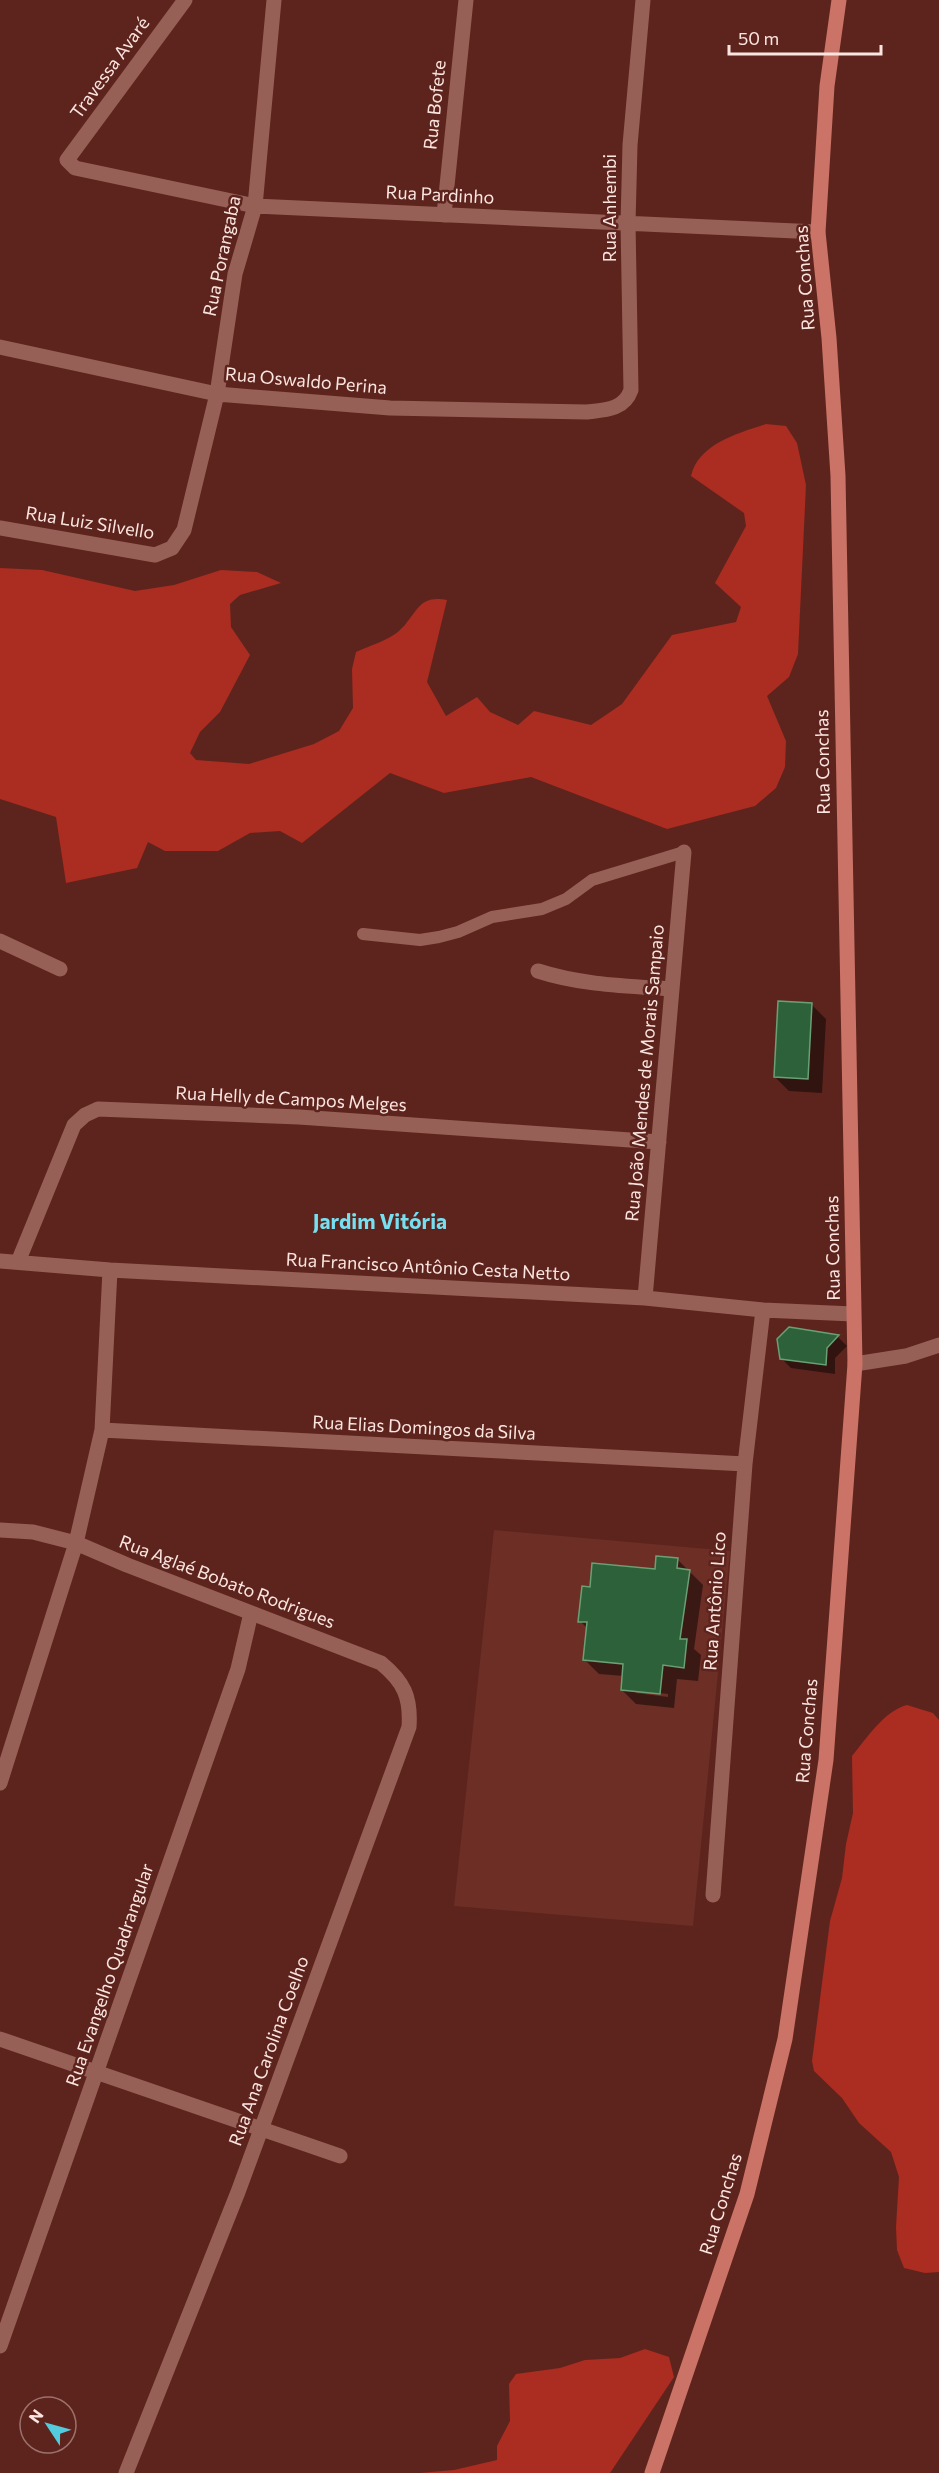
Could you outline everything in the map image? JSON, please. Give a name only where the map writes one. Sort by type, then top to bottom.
[{"type":"main road","name":"Rua Conchas","points":[[652,2473],[747,2194],[785,2039],[826,1760],[855,1364],[838,476],[829,338],[818,232],[827,86],[839,0]]},
{"type":"street","name":"Travessa Avaré","points":[[68,160],[185,0]]},
{"type":"street","name":"Rua Porangaba","points":[[172,548],[184,530],[217,394],[235,274],[255,206],[274,0]]},
{"type":"street","name":"Rua Bofete","points":[[444,215],[466,0]]},
{"type":"street","name":"Rua Anhembi","points":[[614,409],[628,398],[631,390],[628,223],[630,145],[643,0]]},
{"type":"street","name":"Rua Pardinho","points":[[68,160],[75,168],[255,206],[818,232]]},
{"type":"street","name":"Rua Oswaldo Perina","points":[[0,347],[217,394],[390,408],[575,412],[614,409]]},
{"type":"street","name":"Rua Luiz Silvello","points":[[0,528],[155,555],[172,548]]},
{"type":"street","name":"Rua João Mendes de Morais Sampaio","points":[[645,1298],[684,852]]},
{"type":"street","points":[[0,941],[60,969]]},
{"type":"street","points":[[538,970],[552,975],[608,984],[672,989]]},
{"type":"street","name":"Rua Helly de Campos Melges","points":[[18,1262],[74,1125],[85,1115],[98,1109],[299,1117],[659,1142]]},
{"type":"street","name":"Rua Francisco Antônio Cesta Netto","points":[[0,1261],[110,1270],[645,1298],[763,1310],[853,1314]]},
{"type":"street","points":[[0,1783],[76,1543],[102,1430],[110,1270]]},
{"type":"street","name":"Rua Antônio Lico","points":[[713,1895],[745,1464],[763,1310]]},
{"type":"street","points":[[855,1364],[906,1356],[939,1345]]},
{"type":"street","name":"Rua Elias Domingos da Silva","points":[[102,1430],[745,1464]]},
{"type":"street","name":"Rua Aglaé Bobato Rodrigues","points":[[0,1530],[33,1532],[76,1543],[364,1656]]},
{"type":"street","name":"Rua Evangelho Quadrangular","points":[[0,2346],[238,1669],[251,1613]]},
{"type":"street","name":"Rua Ana Carolina Coelho","points":[[126,2473],[234,2203],[409,1727],[410,1708],[405,1690],[396,1675],[381,1663],[364,1656]]},
{"type":"street","points":[[0,2039],[340,2157]]},
{"type":"lane","points":[[363,934],[420,940],[439,937],[458,932],[492,916],[542,909],[566,899],[592,880],[684,852]]},
{"type":"shaded area","points":[[766,424],[786,426],[797,443],[806,485],[798,654],[789,677],[767,696],[786,741],[785,767],[776,788],[755,806],[667,829],[531,777],[444,793],[390,773],[302,843],[280,831],[250,833],[218,851],[165,851],[148,842],[137,868],[66,883],[56,817],[0,799],[0,568],[42,570],[135,591],[174,585],[221,570],[257,572],[281,583],[240,595],[230,604],[231,627],[250,655],[220,712],[200,732],[190,753],[196,760],[249,764],[314,744],[339,731],[353,708],[352,669],[356,652],[395,634],[418,607],[429,600],[437,599],[447,600],[427,682],[446,716],[477,697],[490,712],[518,725],[534,711],[591,725],[622,704],[672,635],[736,622],[741,607],[715,583],[746,526],[744,513],[691,476],[695,465],[710,448],[732,436]]},
{"type":"shaded area","points":[[494,1530],[730,1551],[693,1926],[454,1906]]},
{"type":"shaded area","points":[[907,1705],[933,1713],[939,1720],[939,2272],[925,2273],[904,2268],[897,2250],[899,2177],[891,2152],[859,2123],[842,2098],[814,2071],[812,2061],[830,1921],[842,1878],[853,1813],[852,1756],[883,1719]]},
{"type":"shaded area","points":[[645,2349],[669,2357],[674,2377],[610,2473],[420,2473],[454,2470],[497,2460],[497,2446],[510,2421],[509,2384],[516,2374],[560,2368],[585,2360],[620,2358]]},
{"type":"building","points":[[778,1001],[812,1003],[808,1079],[774,1077]]},
{"type":"building","points":[[789,1327],[839,1335],[827,1348],[826,1365],[780,1359],[777,1339]]},
{"type":"building","points":[[656,1556],[678,1558],[677,1568],[690,1570],[680,1639],[687,1639],[684,1668],[663,1665],[660,1694],[621,1690],[623,1664],[583,1660],[587,1622],[578,1622],[582,1586],[590,1587],[592,1563],[655,1569]]},
{"type":"district","name":"Jardim Vitória","points":[[380,1222]]}]
